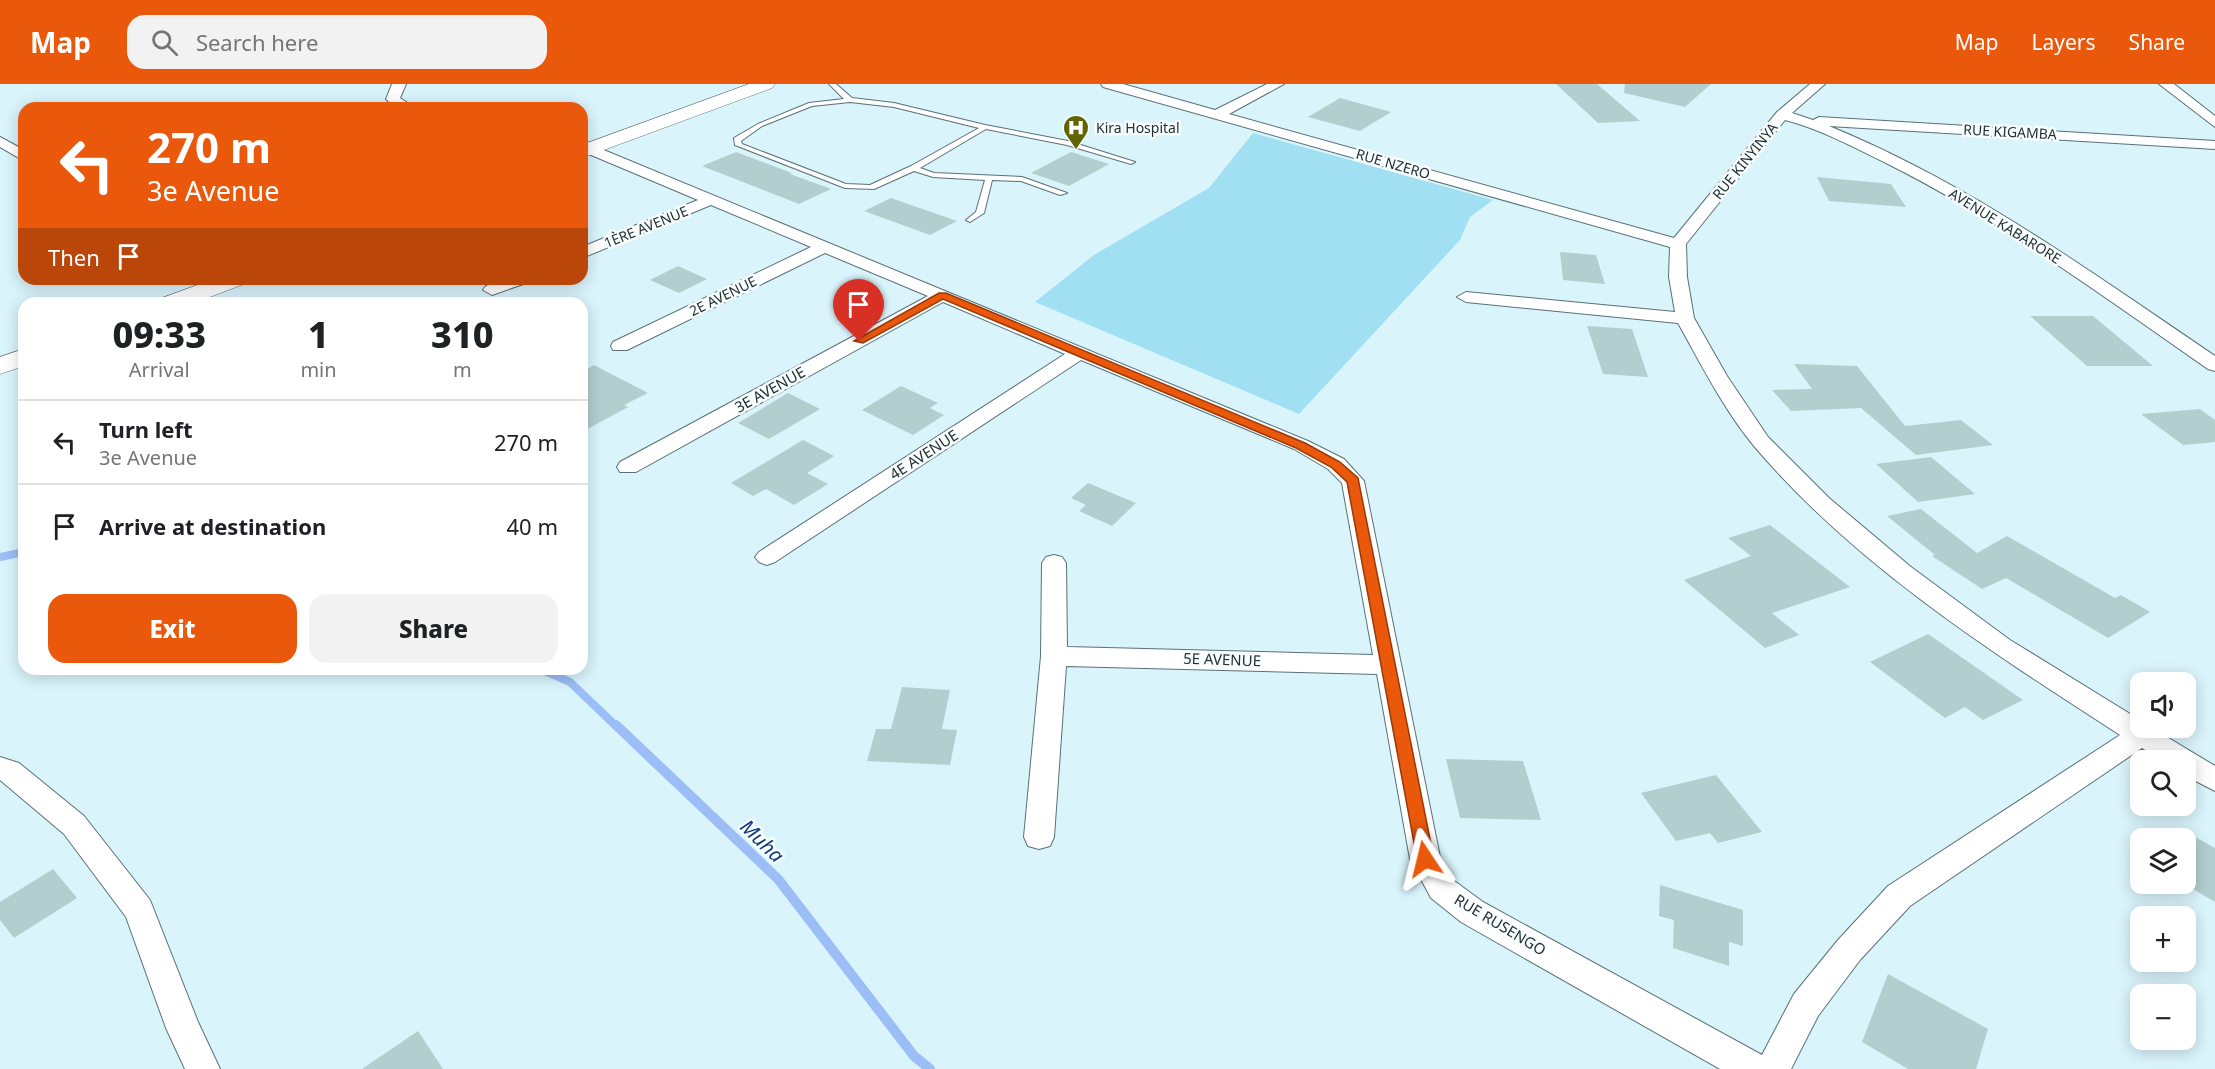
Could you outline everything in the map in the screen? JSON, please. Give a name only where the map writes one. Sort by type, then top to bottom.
[{"type":"highway","points":[[588,150],[766,84]]},
{"type":"highway","points":[[185,297],[212,285]]},
{"type":"highway","points":[[0,366],[18,359]]},
{"type":"street","points":[[398,102],[393,99],[399,84]]},
{"type":"street","name":"RUE NZERO","points":[[1108,84],[1678,244]]},
{"type":"street","points":[[1217,114],[1277,84]]},
{"type":"street","name":"RUE KINYINYA","points":[[1678,244],[1782,115],[1818,84]]},
{"type":"street","points":[[2166,84],[2215,123]]},
{"type":"street","name":"AVENUE KABARORE","points":[[1782,115],[1804,120],[1897,162],[1982,209],[2215,365]]},
{"type":"street","name":"RUE KIGAMBA","points":[[1804,120],[2215,145]]},
{"type":"street","points":[[0,141],[18,153]]},
{"type":"street","name":"RUE RUSENGO","points":[[588,152],[1082,352],[1300,445],[1336,464],[1353,481],[1390,665],[1425,859],[1442,889],[1472,912],[1754,1069]]},
{"type":"street","name":"1ÈRE AVENUE","points":[[588,251],[711,200]]},
{"type":"street","points":[[1678,244],[1678,277],[1685,318],[1717,376],[1761,441],[1821,503],[1903,573],[2001,646],[2130,730]]},
{"type":"street","name":"2E AVENUE","points":[[620,346],[825,247]]},
{"type":"street","points":[[492,290],[505,285]]},
{"type":"street","name":"3E AVENUE","points":[[628,467],[943,295]]},
{"type":"street","points":[[1466,297],[1685,318]]},
{"type":"street","name":"4E AVENUE","points":[[767,557],[1082,352]]},
{"type":"street","points":[[1039,837],[1054,656],[1054,563]]},
{"type":"street","name":"5E AVENUE","points":[[1054,656],[1390,665]]},
{"type":"street","points":[[1773,1069],[1806,1005],[1849,950],[1899,896],[2136,738]]},
{"type":"street","points":[[2142,738],[2163,750]]},
{"type":"street","points":[[0,768],[9,771],[74,825],[139,910],[183,1028],[203,1069]]},
{"type":"street","points":[[2196,769],[2215,780]]},
{"type":"lane","points":[[832,84],[850,100]]},
{"type":"lane","points":[[985,127],[914,168],[871,187],[845,186],[739,145],[737,140],[760,125],[811,104],[850,100],[894,105],[985,127],[1068,143],[1131,162]]},
{"type":"lane","points":[[914,168],[933,175],[1022,179],[1063,193]]},
{"type":"lane","points":[[970,220],[981,213],[989,178]]},
{"type":"shaded area","points":[[1253,133],[1493,200],[1470,217],[1460,240],[1299,414],[1035,302],[1094,255],[1209,188]]},
{"type":"building","points":[[1556,84],[1597,84],[1640,121],[1598,123]]},
{"type":"building","points":[[1625,84],[1711,84],[1685,107],[1624,93]]},
{"type":"building","points":[[1340,98],[1391,112],[1360,131],[1308,117]]},
{"type":"building","points":[[736,152],[831,189],[799,204],[702,166]]},
{"type":"building","points":[[1071,152],[1109,164],[1069,186],[1031,173]]},
{"type":"building","points":[[1817,177],[1891,184],[1906,207],[1829,201]]},
{"type":"building","points":[[891,198],[957,221],[930,235],[864,211]]},
{"type":"building","points":[[1560,252],[1596,255],[1605,284],[1563,280]]},
{"type":"building","points":[[678,266],[707,279],[679,293],[650,280]]},
{"type":"building","points":[[2030,316],[2093,316],[2153,366],[2087,366]]},
{"type":"building","points":[[1587,326],[1632,329],[1648,377],[1603,374]]},
{"type":"building","points":[[1794,364],[1857,366],[1905,426],[1961,420],[1993,445],[1916,455],[1861,408],[1791,411],[1772,390],[1812,389]]},
{"type":"building","points":[[594,365],[648,393],[624,405],[628,407],[588,429],[588,368]]},
{"type":"building","points":[[901,386],[938,403],[930,408],[944,415],[913,435],[862,410]]},
{"type":"building","points":[[788,393],[820,409],[769,439],[738,423]]},
{"type":"building","points":[[2200,409],[2215,420],[2215,442],[2183,445],[2141,414]]},
{"type":"building","points":[[803,440],[834,456],[807,473],[828,484],[794,505],[766,489],[753,496],[731,483]]},
{"type":"building","points":[[1931,457],[1975,494],[1918,502],[1876,464]]},
{"type":"building","points":[[1088,483],[1136,503],[1112,526],[1079,511],[1086,505],[1071,498]]},
{"type":"building","points":[[1921,509],[1977,553],[2007,536],[2115,598],[2121,595],[2150,612],[2108,638],[2006,578],[1982,589],[1932,556],[1935,555],[1887,516]]},
{"type":"building","points":[[1770,525],[1850,587],[1772,613],[1799,635],[1765,648],[1684,580],[1751,556],[1728,538]]},
{"type":"building","points":[[1928,634],[2023,700],[1983,720],[1965,707],[1945,718],[1870,662]]},
{"type":"building","points":[[902,687],[950,690],[942,729],[957,730],[950,765],[867,761],[876,729],[891,729]]},
{"type":"building","points":[[1446,759],[1523,761],[1541,820],[1460,818]]},
{"type":"building","points":[[1716,775],[1762,832],[1718,843],[1710,833],[1676,841],[1641,793]]},
{"type":"building","points":[[2196,838],[2215,848],[2215,902],[2196,891]]},
{"type":"building","points":[[53,869],[77,898],[14,938],[0,920],[0,902]]},
{"type":"building","points":[[1660,885],[1743,910],[1743,946],[1729,942],[1729,966],[1673,948],[1674,920],[1659,916]]},
{"type":"building","points":[[1888,974],[1988,1029],[1976,1069],[1908,1069],[1862,1042]]},
{"type":"building","points":[[418,1031],[443,1069],[362,1069]]},
{"type":"waterway","name":"Muha","points":[[0,557],[18,553]]},
{"type":"waterway","name":"Muha","points":[[554,675],[570,682],[617,727]]},
{"type":"waterway","name":"Muha","points":[[616,725],[778,879],[914,1056],[930,1069]]},
{"type":"place","name":"Kira Hospital","points":[[1076,151]]},
{"type":"route","points":[[859,341],[943,295],[1300,445],[1336,464],[1353,481],[1390,665],[1425,859]]}]
